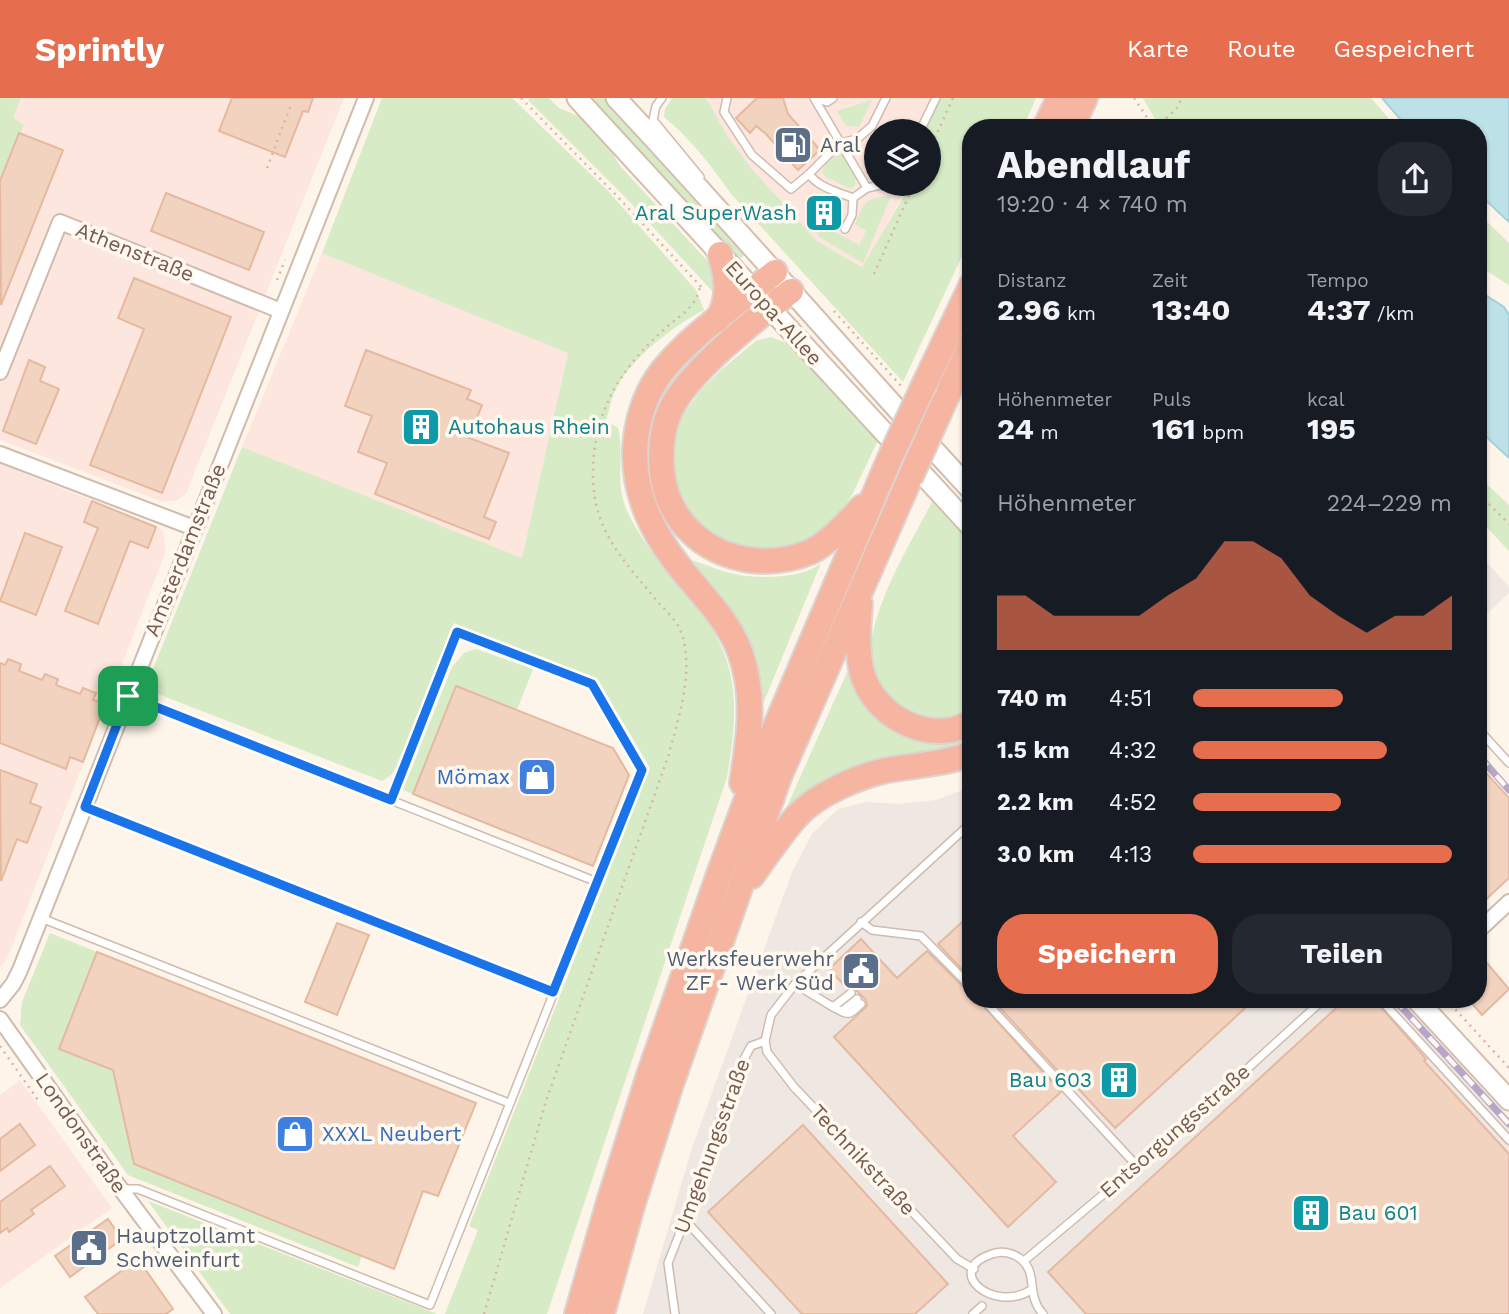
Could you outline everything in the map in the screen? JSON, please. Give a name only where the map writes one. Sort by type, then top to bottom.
[{"type":"highway","points":[[1049,119],[1059,98]]},
{"type":"highway","points":[[1075,119],[1085,98]]},
{"type":"highway","points":[[716,321],[724,308],[727,277],[720,254]]},
{"type":"highway","points":[[775,272],[761,300],[692,380],[668,413],[661,443],[667,497],[678,519],[691,534],[721,553],[737,558],[773,561],[810,552],[844,527],[874,494]]},
{"type":"highway","points":[[734,833],[751,715],[748,681],[740,653],[725,623],[675,561],[651,524],[638,487],[635,465],[637,426],[652,387],[675,356],[716,321],[761,300],[791,290]]},
{"type":"highway","points":[[577,1314],[653,1063],[760,763],[874,494],[962,305]]},
{"type":"highway","points":[[602,1314],[632,1206],[671,1084],[779,776],[962,363]]},
{"type":"highway","points":[[863,583],[858,624],[860,653],[864,677],[873,697],[900,721],[917,727],[950,730],[962,726]]},
{"type":"highway","points":[[732,906],[799,813],[830,792],[878,772],[936,764],[962,757]]},
{"type":"street","name":"Amsterdamstraße","points":[[0,1000],[13,984],[41,918],[366,98]]},
{"type":"street","name":"Europa-Allee","points":[[577,98],[962,517]]},
{"type":"street","name":"Europa-Allee","points":[[616,98],[962,480]]},
{"type":"street","name":"Athenstraße","points":[[0,372],[60,222],[281,311]]},
{"type":"street","points":[[0,454],[194,528]]},
{"type":"street","points":[[1487,918],[1509,902]]},
{"type":"street","points":[[1424,1008],[1509,1100]]},
{"type":"street","name":"Londonstraße","points":[[0,1019],[214,1314]]},
{"type":"lane","points":[[662,98],[656,106],[653,120],[696,170],[715,205]]},
{"type":"lane","points":[[727,98],[724,112],[752,155],[791,189],[840,143],[857,138],[872,126],[886,98]]},
{"type":"lane","points":[[815,98],[827,102],[833,98]]},
{"type":"lane","points":[[815,98],[864,183]]},
{"type":"lane","points":[[926,119],[936,98]]},
{"type":"lane","points":[[809,174],[813,180],[853,198]]},
{"type":"lane","points":[[853,198],[864,190]]},
{"type":"lane","points":[[845,229],[852,215],[853,198]]},
{"type":"lane","points":[[121,1189],[138,1189],[430,1304],[642,770],[592,684],[457,632],[391,800]]},
{"type":"lane","points":[[128,696],[597,883]]},
{"type":"lane","points":[[1487,739],[1509,763]]},
{"type":"lane","points":[[85,807],[553,992]]},
{"type":"lane","name":"Umgehungsstraße","points":[[675,1314],[668,1263],[742,1060],[751,1046],[765,1041],[771,1015],[795,984],[962,831]]},
{"type":"lane","points":[[41,918],[509,1103]]},
{"type":"lane","points":[[861,922],[872,930],[921,936],[962,978]]},
{"type":"lane","points":[[795,984],[833,1007],[851,1014],[856,999],[833,1007]]},
{"type":"lane","points":[[990,1008],[1137,1166]]},
{"type":"lane","name":"Entsorgungsstraße","points":[[1024,1261],[1137,1166],[1314,1008]]},
{"type":"lane","points":[[1388,1008],[1509,1140]]},
{"type":"lane","name":"Technikstraße","points":[[765,1041],[767,1052],[794,1087],[957,1259],[974,1269]]},
{"type":"lane","points":[[685,1220],[771,1314]]},
{"type":"lane","points":[[991,1312],[975,1298],[971,1286],[974,1269],[981,1259],[1001,1252],[1011,1253],[1024,1261],[1032,1279],[1031,1290],[1036,1307],[1043,1314]]},
{"type":"lane","points":[[1024,1301],[1031,1290]]},
{"type":"lane","points":[[974,1314],[982,1306]]},
{"type":"path","points":[[522,98],[617,195],[704,290]]},
{"type":"path","points":[[941,124],[953,98]]},
{"type":"path","points":[[1134,98],[1149,119]]},
{"type":"path","points":[[1165,119],[1177,108],[1182,98]]},
{"type":"path","points":[[267,168],[291,106]]},
{"type":"path","points":[[874,274],[909,196]]},
{"type":"path","points":[[484,1314],[546,1101],[668,757],[683,700],[685,651],[680,629],[621,559],[597,508],[593,479],[600,417],[620,377],[640,353],[686,313],[695,302],[701,286]]},
{"type":"path","points":[[1487,502],[1509,524]]},
{"type":"path","points":[[1454,1008],[1509,1068]]},
{"type":"shaded area","points":[[21,98],[344,98],[186,494],[178,500],[163,502],[0,440],[0,181],[24,125],[13,118]]},
{"type":"shaded area","points":[[706,98],[949,98],[936,119],[864,119],[864,196],[902,196],[863,267],[817,241],[752,169],[728,137]]},
{"type":"shaded area","points":[[322,253],[568,352],[522,559],[242,447]]},
{"type":"shaded area","points":[[0,464],[157,526],[163,531],[166,551],[7,959],[0,968]]},
{"type":"shaded area","points":[[1487,563],[1509,587],[1509,593],[1487,614]]},
{"type":"shaded area","points":[[962,790],[962,1008],[1409,1008],[1509,1117],[1509,1314],[643,1314],[692,1148],[793,870],[812,834],[838,809],[867,802],[898,804],[936,800]]},
{"type":"shaded area","points":[[20,1080],[112,1208],[0,1288],[0,1095]]},
{"type":"green space","points":[[0,98],[21,98],[13,118],[24,125],[0,181]]},
{"type":"green space","points":[[382,98],[512,98],[608,191],[696,290],[704,310],[666,334],[629,369],[614,393],[605,425],[611,424],[618,428],[621,490],[627,511],[659,562],[707,621],[723,650],[729,668],[734,703],[730,758],[727,777],[547,1314],[445,1314],[478,1230],[469,1226],[650,768],[597,678],[454,623],[397,766],[391,775],[382,781],[145,689],[242,447],[522,558],[568,353],[322,253]]},
{"type":"green space","points":[[549,98],[559,108],[583,118],[606,143],[620,166],[713,267],[715,294],[628,200],[528,100]]},
{"type":"green space","points":[[589,98],[604,98],[747,252],[739,260],[654,165]]},
{"type":"green space","points":[[672,98],[706,98],[728,137],[752,169],[817,241],[862,267],[904,196],[941,196],[941,119],[927,119],[937,98],[1036,98],[1027,119],[962,119],[962,256],[903,382],[732,195],[692,144],[664,117],[665,109]]},
{"type":"green space","points":[[1143,98],[1371,98],[1389,119],[1155,119]]},
{"type":"green space","points":[[872,100],[859,127],[846,126],[837,111]]},
{"type":"green space","points":[[841,154],[854,172],[855,185],[851,189],[826,177],[822,172],[830,161]]},
{"type":"green space","points":[[891,196],[863,263],[819,237],[810,218],[832,225],[831,230],[859,245],[866,231],[855,224],[867,202]]},
{"type":"green space","points":[[1487,222],[1509,243],[1509,285],[1487,271]]},
{"type":"green space","points":[[771,337],[789,344],[802,355],[878,440],[852,495],[837,517],[821,532],[784,551],[727,547],[689,516],[673,484],[673,436],[679,420],[702,389],[756,341]]},
{"type":"green space","points":[[1487,484],[1509,505],[1509,551],[1487,528]]},
{"type":"green space","points":[[932,502],[962,534],[962,721],[956,723],[927,719],[900,709],[873,676],[870,656],[873,634],[879,611],[899,564]]},
{"type":"green space","points":[[692,560],[718,570],[755,577],[792,575],[821,563],[758,716],[761,693],[753,651],[733,613]]},
{"type":"green space","points":[[476,649],[533,669],[517,710],[456,686],[413,794],[403,790],[452,667],[464,653]]},
{"type":"green space","points":[[853,659],[859,688],[948,742],[962,742],[962,745],[785,811]]},
{"type":"green space","points":[[50,933],[97,952],[59,1049],[113,1070],[134,1164],[362,1256],[358,1267],[128,1175],[20,1025],[22,1002]]},
{"type":"green space","points":[[148,1201],[435,1313],[437,1314],[230,1314]]},
{"type":"water","points":[[1382,98],[1509,98],[1509,222],[1487,201],[1487,119],[1400,119]]},
{"type":"water","points":[[1487,296],[1504,307],[1509,315],[1509,458],[1487,437]]},
{"type":"building","points":[[232,98],[313,98],[308,112],[303,111],[285,157],[219,131]]},
{"type":"building","points":[[757,98],[783,98],[788,114],[820,150],[798,170],[766,134],[756,126],[750,133],[736,118]]},
{"type":"building","points":[[19,133],[63,150],[1,305],[0,181]]},
{"type":"building","points":[[166,193],[264,232],[249,270],[151,231]]},
{"type":"building","name":"Aral SuperWash","points":[[816,202],[839,213],[834,224],[810,213]]},
{"type":"building","points":[[134,278],[231,317],[162,493],[90,465],[144,329],[118,318]]},
{"type":"building","name":"Autohaus Rhein","points":[[366,350],[471,390],[467,399],[482,405],[469,438],[509,453],[484,517],[496,522],[489,539],[375,494],[387,463],[358,452],[372,416],[345,406]]},
{"type":"building","points":[[29,360],[45,367],[40,381],[59,389],[36,444],[3,431]]},
{"type":"building","points":[[92,501],[156,527],[148,548],[130,541],[98,624],[65,611],[98,528],[84,522]]},
{"type":"building","points":[[25,533],[62,547],[36,615],[0,601]]},
{"type":"building","points":[[8,659],[21,664],[19,671],[42,680],[45,674],[58,679],[56,685],[80,694],[83,688],[96,693],[93,700],[105,704],[83,762],[70,757],[66,769],[0,743],[0,663],[5,665]]},
{"type":"building","points":[[456,686],[613,748],[629,775],[593,866],[413,794]]},
{"type":"building","points":[[0,770],[37,784],[30,803],[41,807],[27,843],[17,839],[1,881]]},
{"type":"building","points":[[1487,774],[1509,798],[1509,878],[1487,899]]},
{"type":"building","points":[[962,922],[962,969],[938,944]]},
{"type":"building","points":[[337,923],[369,935],[337,1015],[305,1002]]},
{"type":"building","points":[[861,939],[897,978],[927,951],[962,986],[962,1008],[985,1008],[1061,1092],[1013,1136],[1056,1182],[1008,1227],[834,1037],[867,1006],[866,1000],[855,989],[847,988],[829,969]]},
{"type":"building","name":"XXXL Neubert","points":[[97,952],[476,1103],[438,1196],[423,1191],[394,1269],[134,1164],[113,1070],[59,1049]]},
{"type":"building","points":[[1487,963],[1509,989],[1482,1015],[1476,1008],[1487,1008]]},
{"type":"building","name":"Bau 603","points":[[1000,1008],[1245,1008],[1115,1128],[1072,1082],[1070,1084]]},
{"type":"building","name":"Bau 601","points":[[1336,1008],[1382,1008],[1426,1059],[1424,1061],[1509,1154],[1509,1314],[1086,1314],[1048,1272]]},
{"type":"building","points":[[20,1124],[35,1145],[0,1171],[0,1139]]},
{"type":"building","points":[[803,1125],[948,1284],[915,1314],[802,1314],[708,1212]]},
{"type":"building","points":[[50,1166],[65,1186],[31,1210],[34,1214],[9,1232],[7,1228],[0,1233],[0,1202]]},
{"type":"building","name":"Hauptzollamt Schweinfurt","points":[[108,1219],[122,1239],[70,1277],[55,1256]]},
{"type":"building","points":[[138,1259],[173,1309],[166,1314],[98,1314],[85,1297]]},
{"type":"railway","points":[[1487,765],[1509,790]]},
{"type":"railway","points":[[1402,1008],[1509,1124]]},
{"type":"place","name":"Aral","points":[[793,145]]},
{"type":"place","name":"Aral SuperWash","points":[[824,213]]},
{"type":"place","name":"Autohaus Rhein","points":[[421,427]]},
{"type":"place","name":"Mömax","points":[[537,777]]},
{"type":"place","name":"Werksfeuerwehr ZF - Werk Süd","points":[[861,971]]},
{"type":"place","name":"Bau 603","points":[[1119,1080]]},
{"type":"place","name":"XXXL Neubert","points":[[295,1134]]},
{"type":"place","name":"Bau 601","points":[[1311,1213]]},
{"type":"place","name":"Hauptzollamt Schweinfurt","points":[[89,1248]]},
{"type":"route","points":[[457,632],[592,684],[642,770],[553,992],[85,807],[128,696],[391,800],[457,632]]}]
